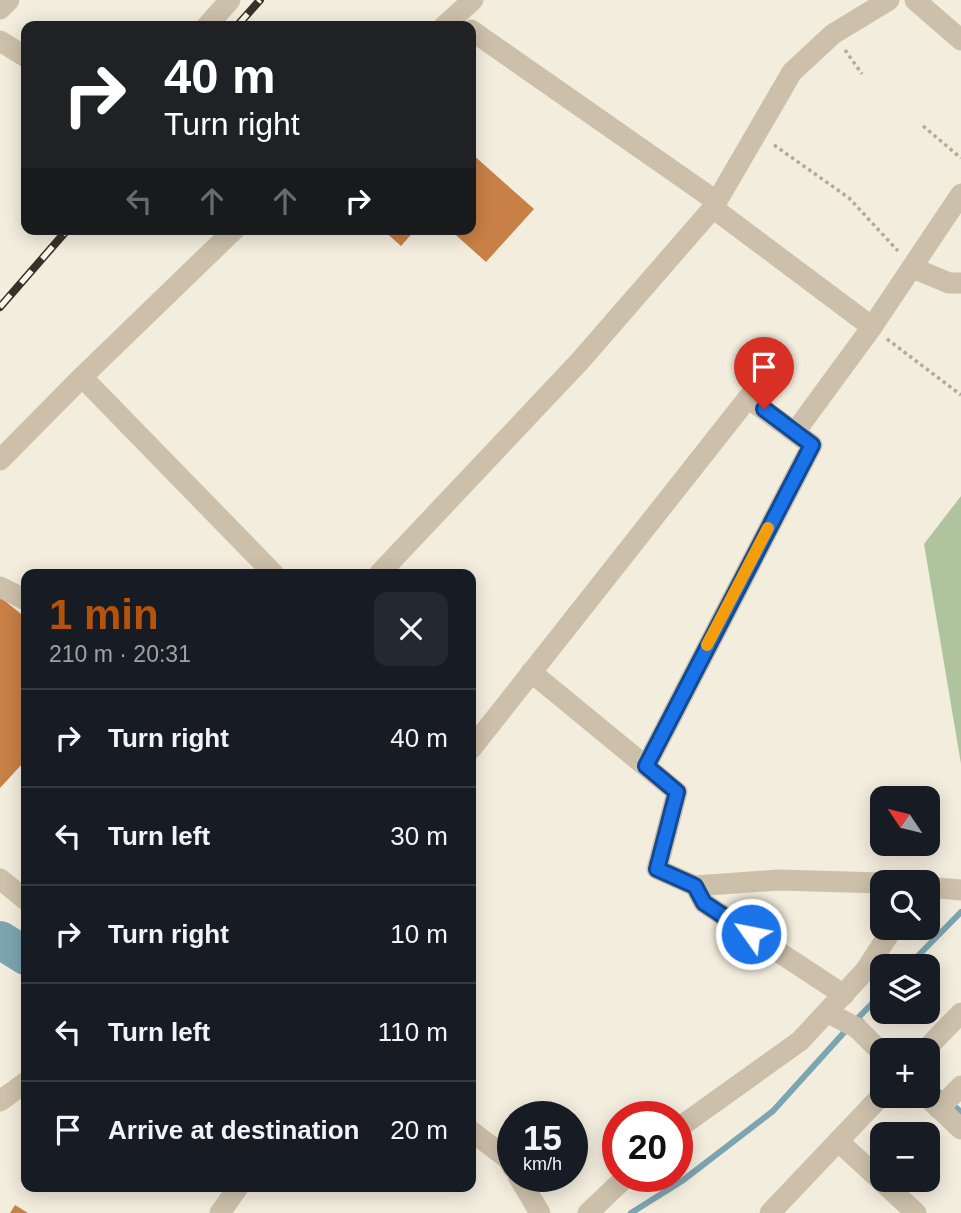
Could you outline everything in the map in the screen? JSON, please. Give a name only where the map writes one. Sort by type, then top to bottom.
[{"type":"street","points":[[0,9],[9,0]]},
{"type":"street","points":[[211,21],[230,0]]},
{"type":"street","points":[[460,21],[472,0]]},
{"type":"street","points":[[384,569],[580,361],[714,204],[758,134],[792,72],[833,34],[889,0]]},
{"type":"street","points":[[915,0],[961,40]]},
{"type":"street","points":[[476,38],[714,204],[872,327]]},
{"type":"street","points":[[0,41],[21,54]]},
{"type":"street","points":[[795,432],[872,327],[961,194]]},
{"type":"street","points":[[0,460],[229,235]]},
{"type":"street","points":[[913,268],[949,283],[961,283]]},
{"type":"street","points":[[82,377],[269,569]]},
{"type":"street","points":[[476,743],[748,398],[812,445],[646,766]]},
{"type":"street","points":[[0,587],[21,598]]},
{"type":"street","points":[[531,672],[677,792],[657,869],[695,886],[778,880],[870,883]]},
{"type":"street","points":[[0,879],[21,896]]},
{"type":"street","points":[[695,886],[704,903],[844,995]]},
{"type":"street","points":[[940,888],[961,890]]},
{"type":"street","points":[[693,1118],[800,1041],[865,971],[884,940]]},
{"type":"street","points":[[827,1012],[857,1028],[870,1040]]},
{"type":"street","points":[[937,1038],[961,1013]]},
{"type":"street","points":[[0,1101],[21,1086]]},
{"type":"street","points":[[940,1098],[961,1086]]},
{"type":"street","points":[[774,1212],[870,1108]]},
{"type":"street","points":[[939,1108],[961,1129]]},
{"type":"street","points":[[476,1136],[497,1151]]},
{"type":"street","points":[[838,1142],[916,1213]]},
{"type":"street","points":[[220,1213],[235,1192]]},
{"type":"street","points":[[527,1192],[540,1213]]},
{"type":"street","points":[[588,1213],[611,1192]]},
{"type":"path","points":[[833,34],[862,74]]},
{"type":"path","points":[[923,126],[961,158]]},
{"type":"path","points":[[758,134],[849,198],[913,268]]},
{"type":"path","points":[[872,327],[961,395]]},
{"type":"green space","points":[[961,496],[961,764],[924,544]]},
{"type":"building","points":[[476,157],[534,209],[486,262],[456,235],[476,235]]},
{"type":"building","points":[[389,235],[411,235],[401,246]]},
{"type":"building","points":[[0,597],[21,614],[21,765],[0,788]]},
{"type":"building","points":[[15,1205],[28,1213],[10,1213]]},
{"type":"waterway","points":[[920,954],[961,912]]},
{"type":"waterway","points":[[0,940],[21,953]]},
{"type":"waterway","points":[[862,1022],[858,1018],[870,1006]]},
{"type":"waterway","points":[[631,1213],[682,1181],[773,1111],[849,1027]]},
{"type":"waterway","points":[[953,1105],[961,1112]]},
{"type":"railway","points":[[241,21],[260,0]]},
{"type":"railway","points":[[0,307],[63,235]]},
{"type":"slow traffic","points":[[707,645],[768,528]]},
{"type":"route","points":[[751,934],[704,903],[695,886],[657,869],[677,792],[646,766],[812,445],[764,409]]}]
